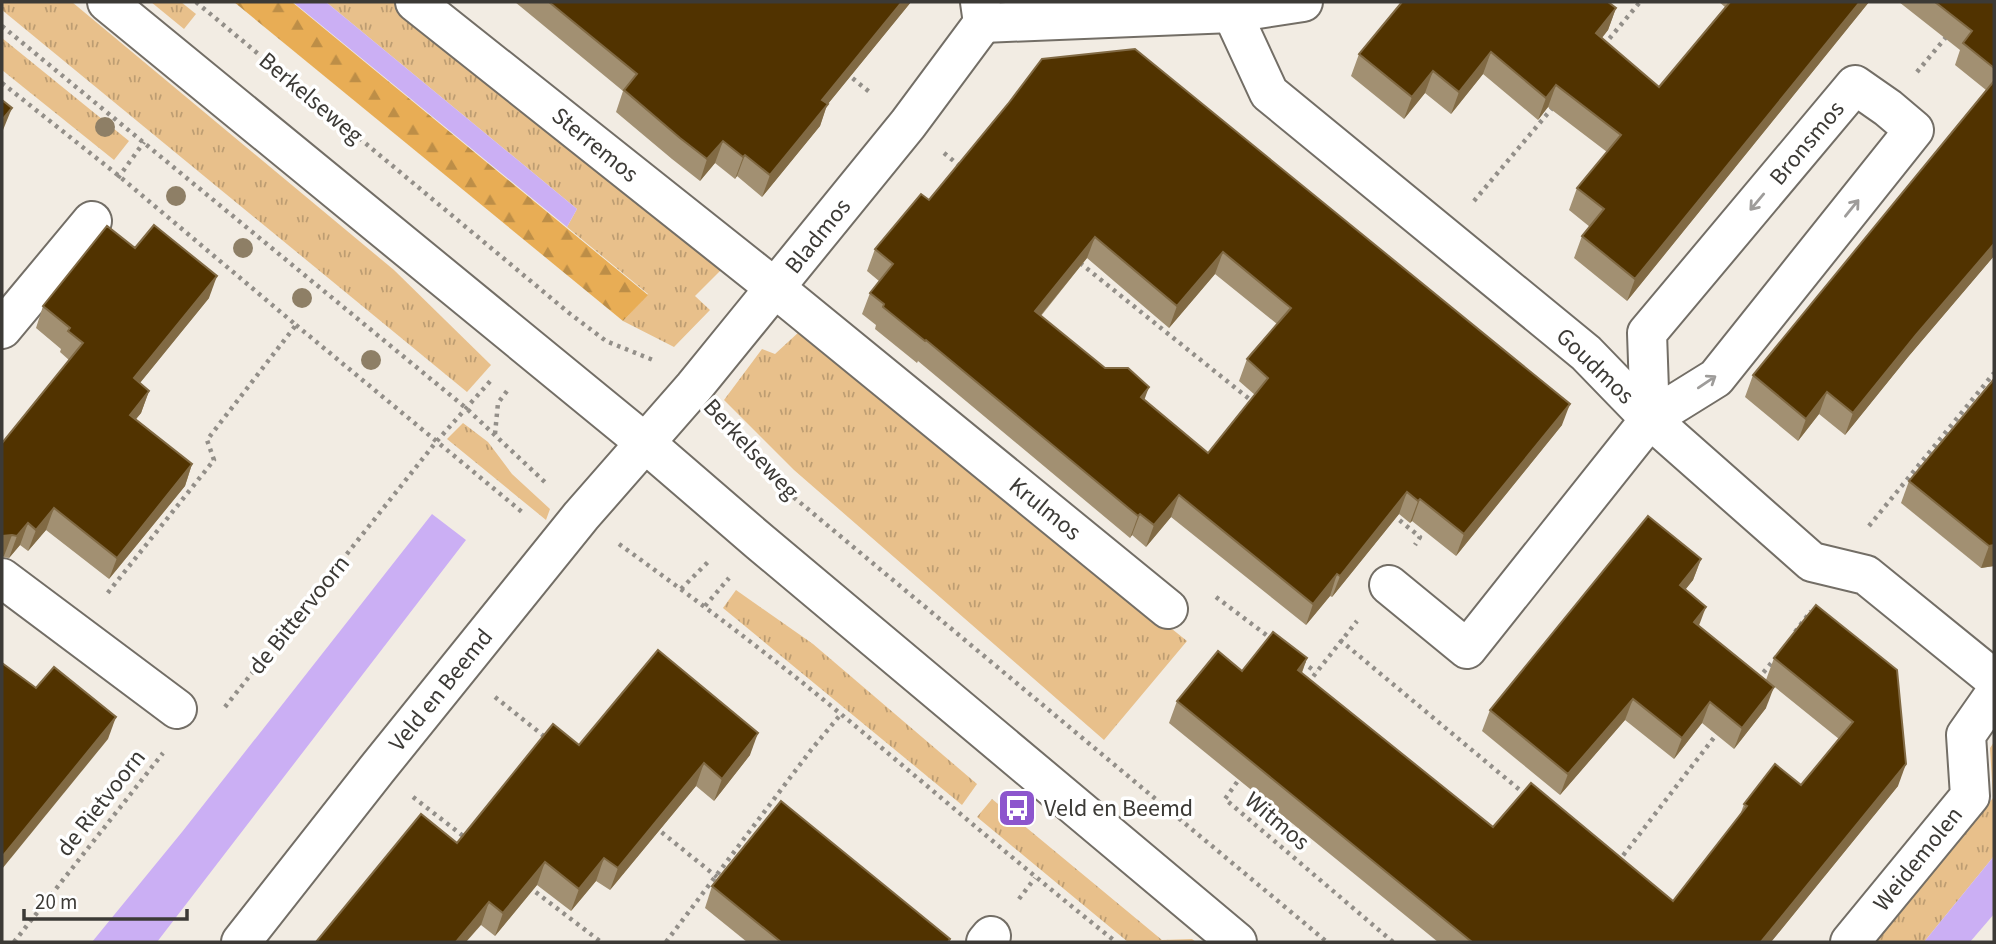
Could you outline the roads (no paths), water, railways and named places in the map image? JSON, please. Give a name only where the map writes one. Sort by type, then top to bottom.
[{"type":"street","points":[[107,2],[645,442],[760,542],[1237,942]]},
{"type":"street","name":"Sterremos","points":[[415,2],[775,288]]},
{"type":"street","name":"Bladmos","points":[[645,442],[694,387],[908,124],[981,13],[1232,13],[1303,2]]},
{"type":"street","name":"Goudmos","points":[[1232,13],[1269,93],[1586,353],[1650,419],[1812,562],[1866,575],[1994,679]]},
{"type":"street","name":"Bronsmos","points":[[1389,585],[1467,649],[1650,419],[1716,377],[1914,131],[1888,108],[1855,85],[1647,333],[1650,419]]},
{"type":"street","points":[[2,329],[92,221]]},
{"type":"street","name":"Krulmos","points":[[775,288],[1168,609]]},
{"type":"street","name":"Veld en Beemd","points":[[241,942],[560,542],[645,442]]},
{"type":"street","points":[[2,578],[183,714]]},
{"type":"street","name":"Weidemolen","points":[[1850,942],[1970,796],[1966,735],[1994,695]]},
{"type":"place","name":"Veld en Beemd","points":[[1017,808]]}]
